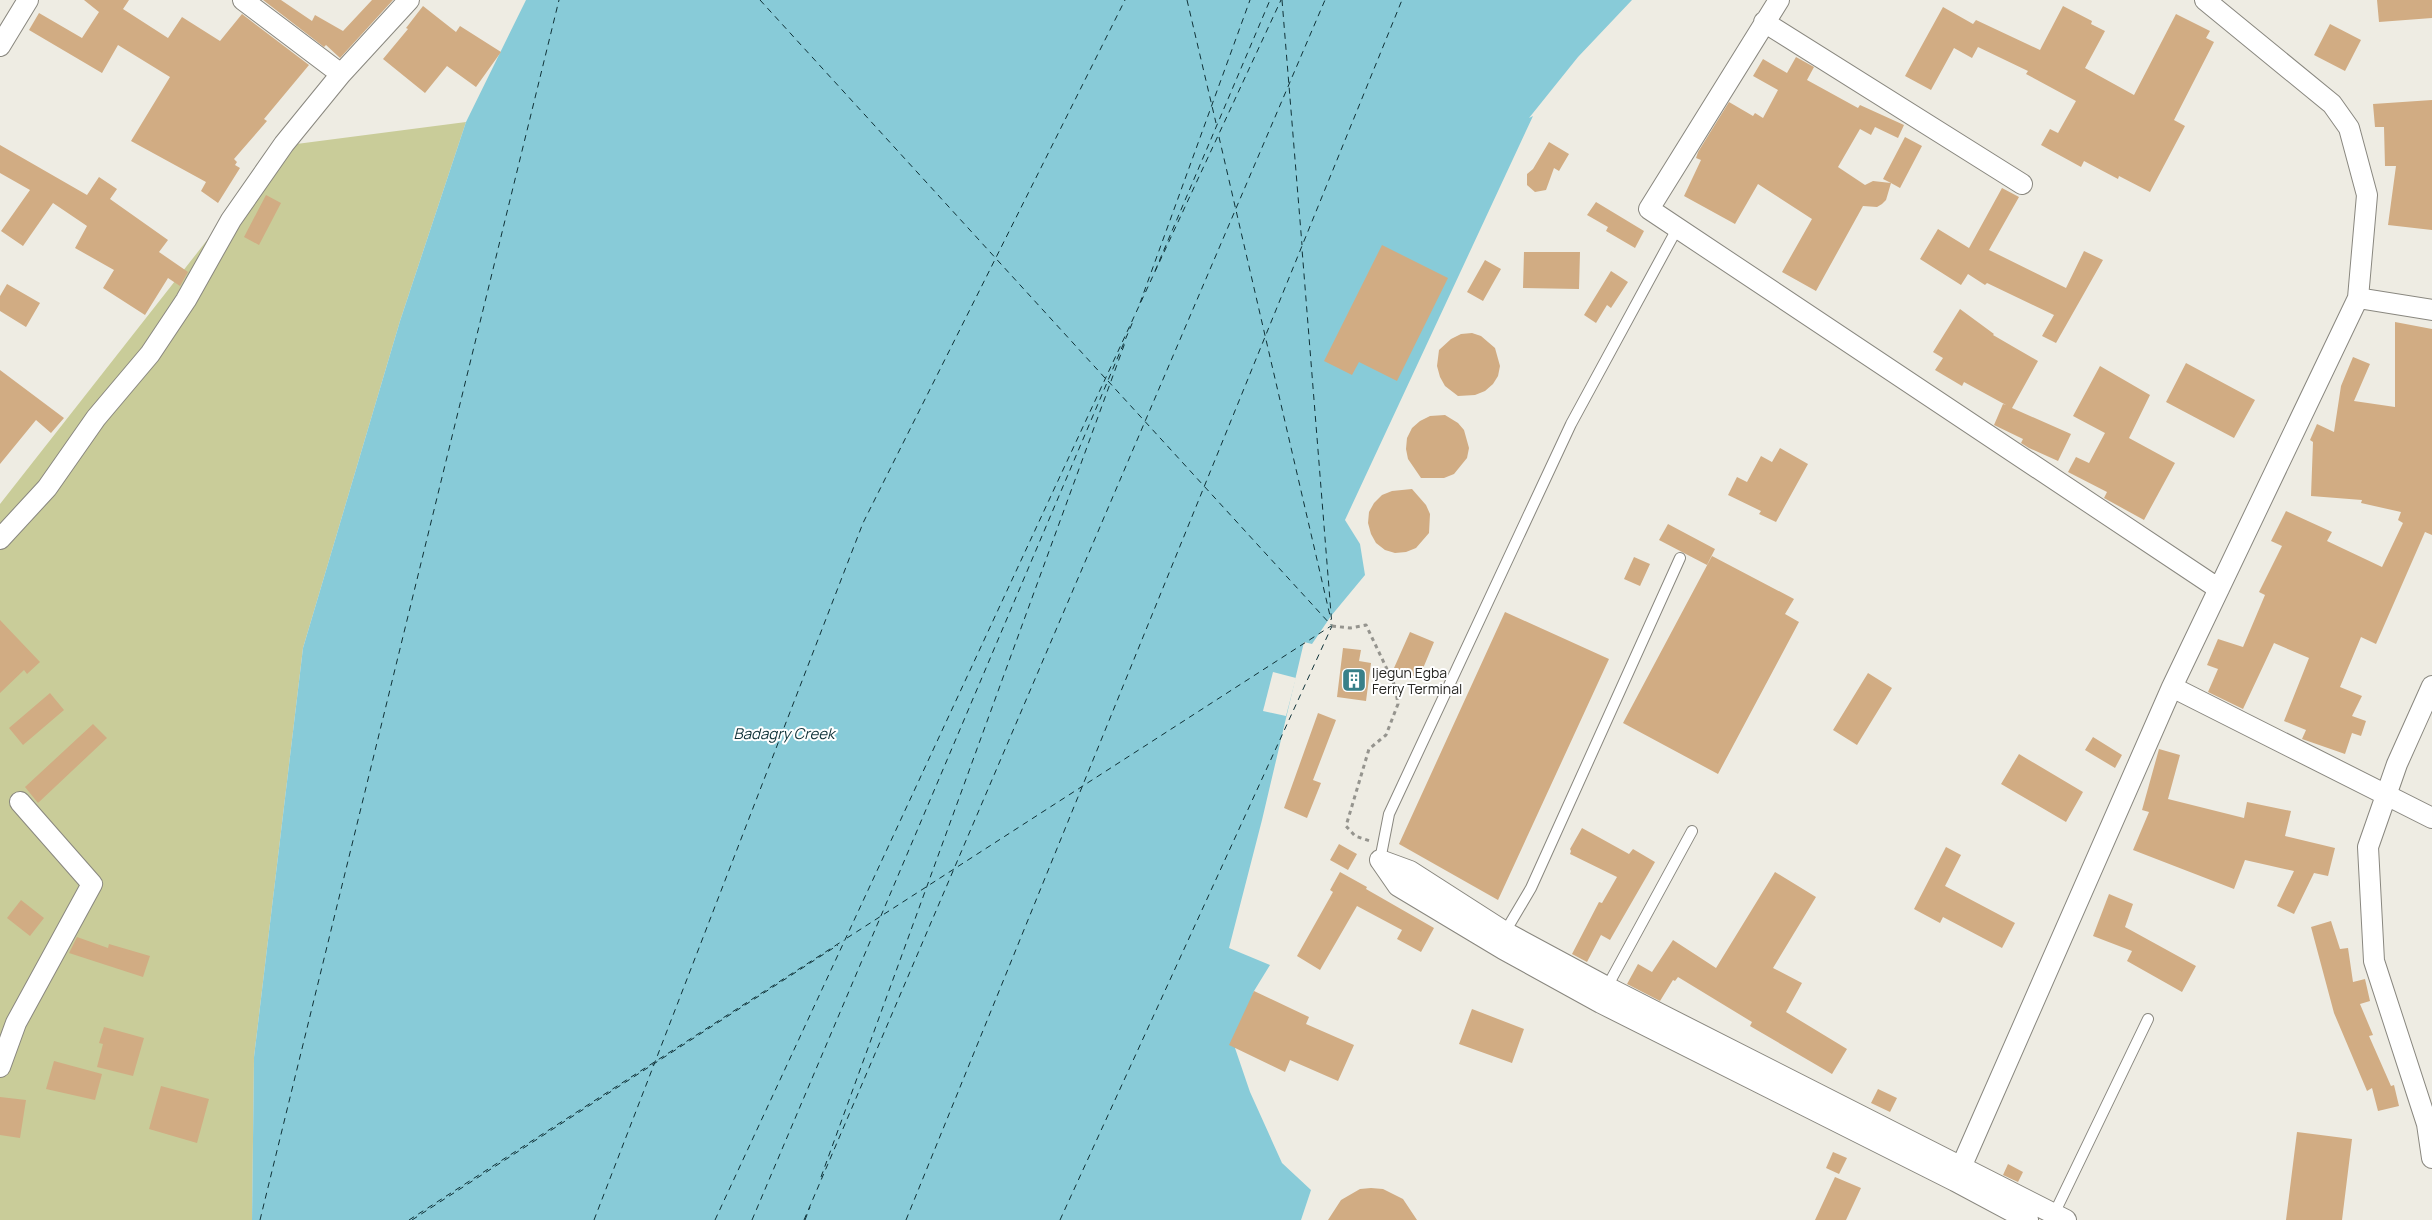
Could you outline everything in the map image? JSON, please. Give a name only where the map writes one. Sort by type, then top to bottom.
[{"type":"street","points":[[0,46],[28,0]]},
{"type":"street","points":[[243,0],[341,74]]},
{"type":"street","points":[[0,539],[47,488],[96,418],[150,354],[186,300],[231,220],[284,144],[341,74],[409,0]]},
{"type":"street","points":[[1779,0],[1649,209],[2219,589]]},
{"type":"street","points":[[1959,1174],[2172,687],[2358,298],[2367,195],[2349,128],[2332,104],[2205,0]]},
{"type":"street","points":[[1764,22],[2022,184]]},
{"type":"street","points":[[2358,298],[2432,310]]},
{"type":"street","points":[[2432,686],[2387,794],[2368,847],[2374,961],[2430,1125],[2432,1158]]},
{"type":"street","points":[[2172,687],[2432,818]]},
{"type":"street","points":[[0,1067],[16,1022],[92,884],[20,802]]},
{"type":"street","points":[[1381,853],[1505,932],[1959,1174],[2028,1220]]},
{"type":"street","points":[[1381,853],[1398,886],[1503,949],[1601,1003],[1959,1174],[2060,1217]]},
{"type":"lane","points":[[1381,853],[1389,814],[1571,424],[1678,227]]},
{"type":"lane","points":[[1505,932],[1531,888],[1680,558]]},
{"type":"lane","points":[[1607,987],[1692,830]]},
{"type":"lane","points":[[2060,1217],[2148,1019]]},
{"type":"path","points":[[1332,626],[1350,628],[1366,625],[1395,686],[1398,704],[1391,726],[1386,735],[1369,749],[1346,826],[1355,836],[1381,853]]},
{"type":"green space","points":[[466,122],[400,321],[303,648],[254,1057],[252,1220],[0,1220],[0,504],[281,146]]},
{"type":"water","name":"Badagry Creek","points":[[526,0],[1632,0],[1578,57],[1529,118],[1533,116],[1345,520],[1360,544],[1365,575],[1331,616],[1312,644],[1304,642],[1262,820],[1229,948],[1270,965],[1254,991],[1235,1048],[1250,1092],[1282,1163],[1311,1190],[1301,1220],[252,1220],[254,1057],[303,648],[400,321],[466,122]]},
{"type":"pier","points":[[1273,672],[1296,678],[1286,716],[1263,711]]},
{"type":"building","points":[[84,0],[129,0],[123,9],[168,38],[182,17],[220,41],[242,14],[309,65],[264,119],[267,121],[234,159],[237,162],[235,165],[240,168],[218,203],[201,191],[206,182],[131,141],[170,77],[118,45],[102,73],[29,30],[39,13],[82,38],[99,12]]},
{"type":"building","points":[[263,0],[281,0],[312,21],[315,15],[343,31],[372,0],[393,0],[340,58],[326,45],[324,47]]},
{"type":"building","points":[[2377,0],[2432,0],[2432,18],[2379,22]]},
{"type":"building","points":[[423,6],[456,32],[460,26],[501,52],[476,87],[447,66],[425,93],[383,59],[408,29],[406,28]]},
{"type":"building","points":[[2063,6],[2092,21],[2091,24],[2105,31],[2085,68],[2134,95],[2176,14],[2210,31],[2206,38],[2214,42],[2174,120],[2185,126],[2150,192],[2119,176],[2118,179],[2084,161],[2081,167],[2041,145],[2050,129],[2058,133],[2076,101],[2026,74],[2028,71],[1978,47],[1972,58],[1954,48],[1931,90],[1905,76],[1943,7],[1973,24],[1976,20],[2040,50]]},
{"type":"building","points":[[2330,24],[2361,40],[2345,71],[2314,55]]},
{"type":"building","points":[[1796,57],[1814,67],[1807,80],[1858,108],[1860,105],[1904,125],[1898,138],[1875,127],[1871,135],[1860,129],[1838,167],[1865,185],[1873,181],[1891,183],[1886,200],[1882,204],[1877,207],[1863,206],[1816,291],[1782,272],[1812,219],[1758,184],[1735,224],[1684,196],[1701,160],[1696,158],[1698,152],[1729,102],[1753,116],[1755,113],[1763,118],[1778,90],[1753,76],[1763,59],[1787,73]]},
{"type":"building","points":[[2432,100],[2432,230],[2388,225],[2396,166],[2385,166],[2384,127],[2375,127],[2373,104]]},
{"type":"building","points":[[1905,137],[1922,146],[1900,188],[1883,179]]},
{"type":"building","points":[[1549,142],[1569,154],[1559,171],[1554,168],[1546,190],[1535,192],[1527,185],[1527,174],[1533,169]]},
{"type":"building","points":[[0,145],[87,195],[99,177],[117,189],[110,199],[168,240],[159,252],[188,272],[180,286],[168,278],[145,315],[103,288],[114,270],[75,248],[87,226],[53,203],[23,246],[1,231],[30,190],[0,173]]},
{"type":"building","points":[[2002,188],[2019,197],[1989,250],[2066,288],[2084,251],[2103,260],[2056,343],[2042,336],[2054,315],[1987,283],[1985,285],[1968,274],[1961,285],[1920,259],[1938,229],[1969,248]]},
{"type":"building","points":[[266,195],[281,203],[259,245],[244,237]]},
{"type":"building","points":[[1596,202],[1644,231],[1635,248],[1606,231],[1608,227],[1587,215]]},
{"type":"building","points":[[1382,245],[1448,278],[1397,381],[1359,362],[1352,375],[1324,361]]},
{"type":"building","points":[[1524,252],[1580,252],[1579,289],[1523,288]]},
{"type":"building","points":[[1485,260],[1501,269],[1483,301],[1467,292]]},
{"type":"building","points":[[1611,271],[1628,282],[1611,308],[1607,305],[1596,323],[1584,315]]},
{"type":"building","points":[[7,284],[40,303],[26,327],[0,311],[0,296]]},
{"type":"building","points":[[1960,309],[1993,335],[2038,361],[2012,408],[2071,434],[2058,461],[2029,448],[2021,443],[2023,439],[1994,425],[2003,404],[2006,405],[1964,382],[1962,386],[1935,370],[1943,358],[1933,352]]},
{"type":"building","points":[[2395,322],[2432,329],[2432,535],[2425,532],[2376,644],[2361,637],[2340,687],[2362,696],[2352,716],[2366,721],[2361,736],[2352,733],[2345,754],[2302,739],[2306,730],[2284,721],[2309,658],[2274,643],[2243,709],[2208,692],[2218,669],[2207,665],[2218,639],[2243,647],[2265,595],[2259,592],[2282,546],[2271,541],[2286,511],[2332,532],[2327,541],[2382,567],[2403,523],[2398,520],[2401,512],[2361,503],[2362,500],[2311,496],[2313,442],[2310,440],[2317,424],[2334,432],[2341,386],[2353,357],[2370,364],[2354,401],[2395,407]]},
{"type":"building","points":[[1472,333],[1481,336],[1495,348],[1500,366],[1498,376],[1485,391],[1475,395],[1458,396],[1445,386],[1440,377],[1437,366],[1439,350],[1451,339],[1461,334]]},
{"type":"building","points":[[2186,363],[2255,400],[2234,438],[2166,402]]},
{"type":"building","points":[[2100,366],[2150,395],[2129,438],[2175,463],[2144,520],[2104,498],[2107,492],[2068,472],[2076,457],[2089,463],[2105,433],[2073,416]]},
{"type":"building","points":[[0,370],[64,418],[51,433],[36,420],[0,464]]},
{"type":"building","points":[[1445,415],[1458,423],[1464,430],[1469,448],[1467,458],[1454,474],[1444,478],[1421,478],[1408,459],[1406,449],[1407,438],[1412,428],[1420,421],[1430,416]]},
{"type":"building","points":[[1780,448],[1808,464],[1776,522],[1759,514],[1761,511],[1728,495],[1737,477],[1747,482],[1761,456],[1772,462]]},
{"type":"building","points":[[1412,489],[1426,505],[1430,514],[1429,533],[1416,548],[1406,552],[1395,553],[1385,550],[1376,543],[1371,534],[1368,523],[1369,512],[1382,495],[1392,491]]},
{"type":"building","points":[[1668,524],[1715,549],[1707,565],[1659,540]]},
{"type":"building","points":[[1712,556],[1794,599],[1785,614],[1799,622],[1718,774],[1623,723]]},
{"type":"building","points":[[1634,557],[1650,564],[1640,586],[1624,579]]},
{"type":"building","points":[[1505,612],[1609,659],[1498,900],[1399,844]]},
{"type":"building","points":[[0,620],[40,662],[27,674],[24,670],[0,693]]},
{"type":"building","points":[[1410,632],[1434,642],[1419,678],[1394,668]]},
{"type":"building","name":"Ijegun Egba Ferry Terminal","points":[[1343,648],[1361,650],[1359,661],[1371,663],[1366,701],[1337,697]]},
{"type":"building","points":[[1868,673],[1892,688],[1857,745],[1833,730]]},
{"type":"building","points":[[50,693],[64,710],[23,745],[9,728]]},
{"type":"building","points":[[1318,713],[1336,720],[1313,780],[1321,783],[1307,818],[1284,808]]},
{"type":"building","points":[[93,724],[107,738],[38,803],[25,787]]},
{"type":"building","points":[[2093,737],[2122,755],[2115,768],[2085,750]]},
{"type":"building","points":[[2159,749],[2180,755],[2168,799],[2244,818],[2247,802],[2291,811],[2285,836],[2335,848],[2328,876],[2314,873],[2294,914],[2277,906],[2294,871],[2245,860],[2234,889],[2133,850],[2149,812],[2142,810]]},
{"type":"building","points":[[2019,754],[2083,792],[2066,822],[2001,784]]},
{"type":"building","points":[[1582,828],[1629,854],[1633,849],[1655,862],[1610,940],[1601,935],[1587,962],[1572,954],[1599,902],[1602,903],[1617,877],[1570,854],[1570,849]]},
{"type":"building","points":[[1339,844],[1357,854],[1348,870],[1330,860]]},
{"type":"building","points":[[1946,847],[1961,855],[1945,886],[2015,923],[2002,948],[1943,917],[1940,923],[1914,909]]},
{"type":"building","points":[[1340,872],[1434,928],[1421,952],[1397,939],[1402,930],[1357,906],[1320,970],[1297,956],[1333,892],[1330,890]]},
{"type":"building","points":[[1775,872],[1816,897],[1773,968],[1802,983],[1786,1012],[1847,1049],[1832,1074],[1750,1026],[1752,1022],[1678,977],[1675,981],[1673,980],[1660,1001],[1627,984],[1638,964],[1652,972],[1673,940],[1716,968]]},
{"type":"building","points":[[2109,894],[2133,904],[2125,927],[2196,966],[2182,992],[2127,961],[2132,951],[2093,936]]},
{"type":"building","points":[[21,900],[44,918],[30,936],[7,918]]},
{"type":"building","points":[[2331,921],[2340,949],[2348,948],[2353,982],[2365,979],[2370,1001],[2360,1004],[2373,1035],[2369,1036],[2391,1086],[2394,1085],[2399,1106],[2378,1111],[2372,1088],[2367,1091],[2334,1013],[2311,927]]},
{"type":"building","points":[[77,937],[108,948],[109,944],[150,956],[143,977],[69,953]]},
{"type":"building","points":[[1254,991],[1309,1017],[1306,1024],[1354,1045],[1338,1081],[1290,1060],[1285,1072],[1229,1045]]},
{"type":"building","points":[[1472,1009],[1524,1029],[1512,1063],[1459,1044]]},
{"type":"building","points":[[104,1027],[144,1038],[133,1076],[97,1067],[103,1044],[99,1043]]},
{"type":"building","points":[[54,1061],[102,1074],[95,1100],[46,1089]]},
{"type":"building","points":[[161,1086],[209,1099],[197,1143],[149,1129]]},
{"type":"building","points":[[1878,1089],[1897,1098],[1890,1112],[1871,1103]]},
{"type":"building","points":[[0,1097],[26,1100],[20,1138],[0,1135]]},
{"type":"building","points":[[2297,1132],[2352,1139],[2342,1220],[2286,1220]]},
{"type":"building","points":[[1833,1152],[1847,1158],[1839,1174],[1826,1168]]},
{"type":"building","points":[[2008,1164],[2023,1172],[2018,1182],[2003,1175]]},
{"type":"building","points":[[1835,1177],[1861,1188],[1846,1220],[1815,1220]]},
{"type":"building","points":[[1360,1189],[1383,1189],[1403,1199],[1417,1220],[1328,1220],[1341,1200]]},
{"type":"ferry route","points":[[260,1220],[559,0]]},
{"type":"ferry route","points":[[760,0],[1105,378]]},
{"type":"ferry route","points":[[594,1220],[863,523],[1125,0]]},
{"type":"ferry route","points":[[1187,0],[1216,123]]},
{"type":"ferry route","points":[[1140,303],[1250,0]]},
{"type":"ferry route","points":[[1155,271],[1270,0]]},
{"type":"ferry route","points":[[715,1220],[1281,0]]},
{"type":"ferry route","points":[[1282,0],[1302,245]]},
{"type":"ferry route","points":[[804,1220],[1325,0]]},
{"type":"ferry route","points":[[906,1220],[1402,0]]},
{"type":"ferry route","points":[[1219,137],[1331,620]]},
{"type":"ferry route","points":[[1060,1220],[1332,626],[1302,249]]},
{"type":"ferry route","points":[[752,1220],[1134,319]]},
{"type":"ferry route","points":[[821,1177],[1126,340]]},
{"type":"ferry route","points":[[1108,381],[1331,625]]},
{"type":"ferry route","points":[[847,938],[1331,626]]},
{"type":"ferry route","points":[[409,1220],[844,940]]},
{"type":"ferry route","points":[[412,1220],[838,945]]},
{"type":"ferry route","points":[[805,1220],[810,1207]]},
{"type":"place","name":"Ijegun Egba Ferry Terminal","points":[[1354,680]]}]
